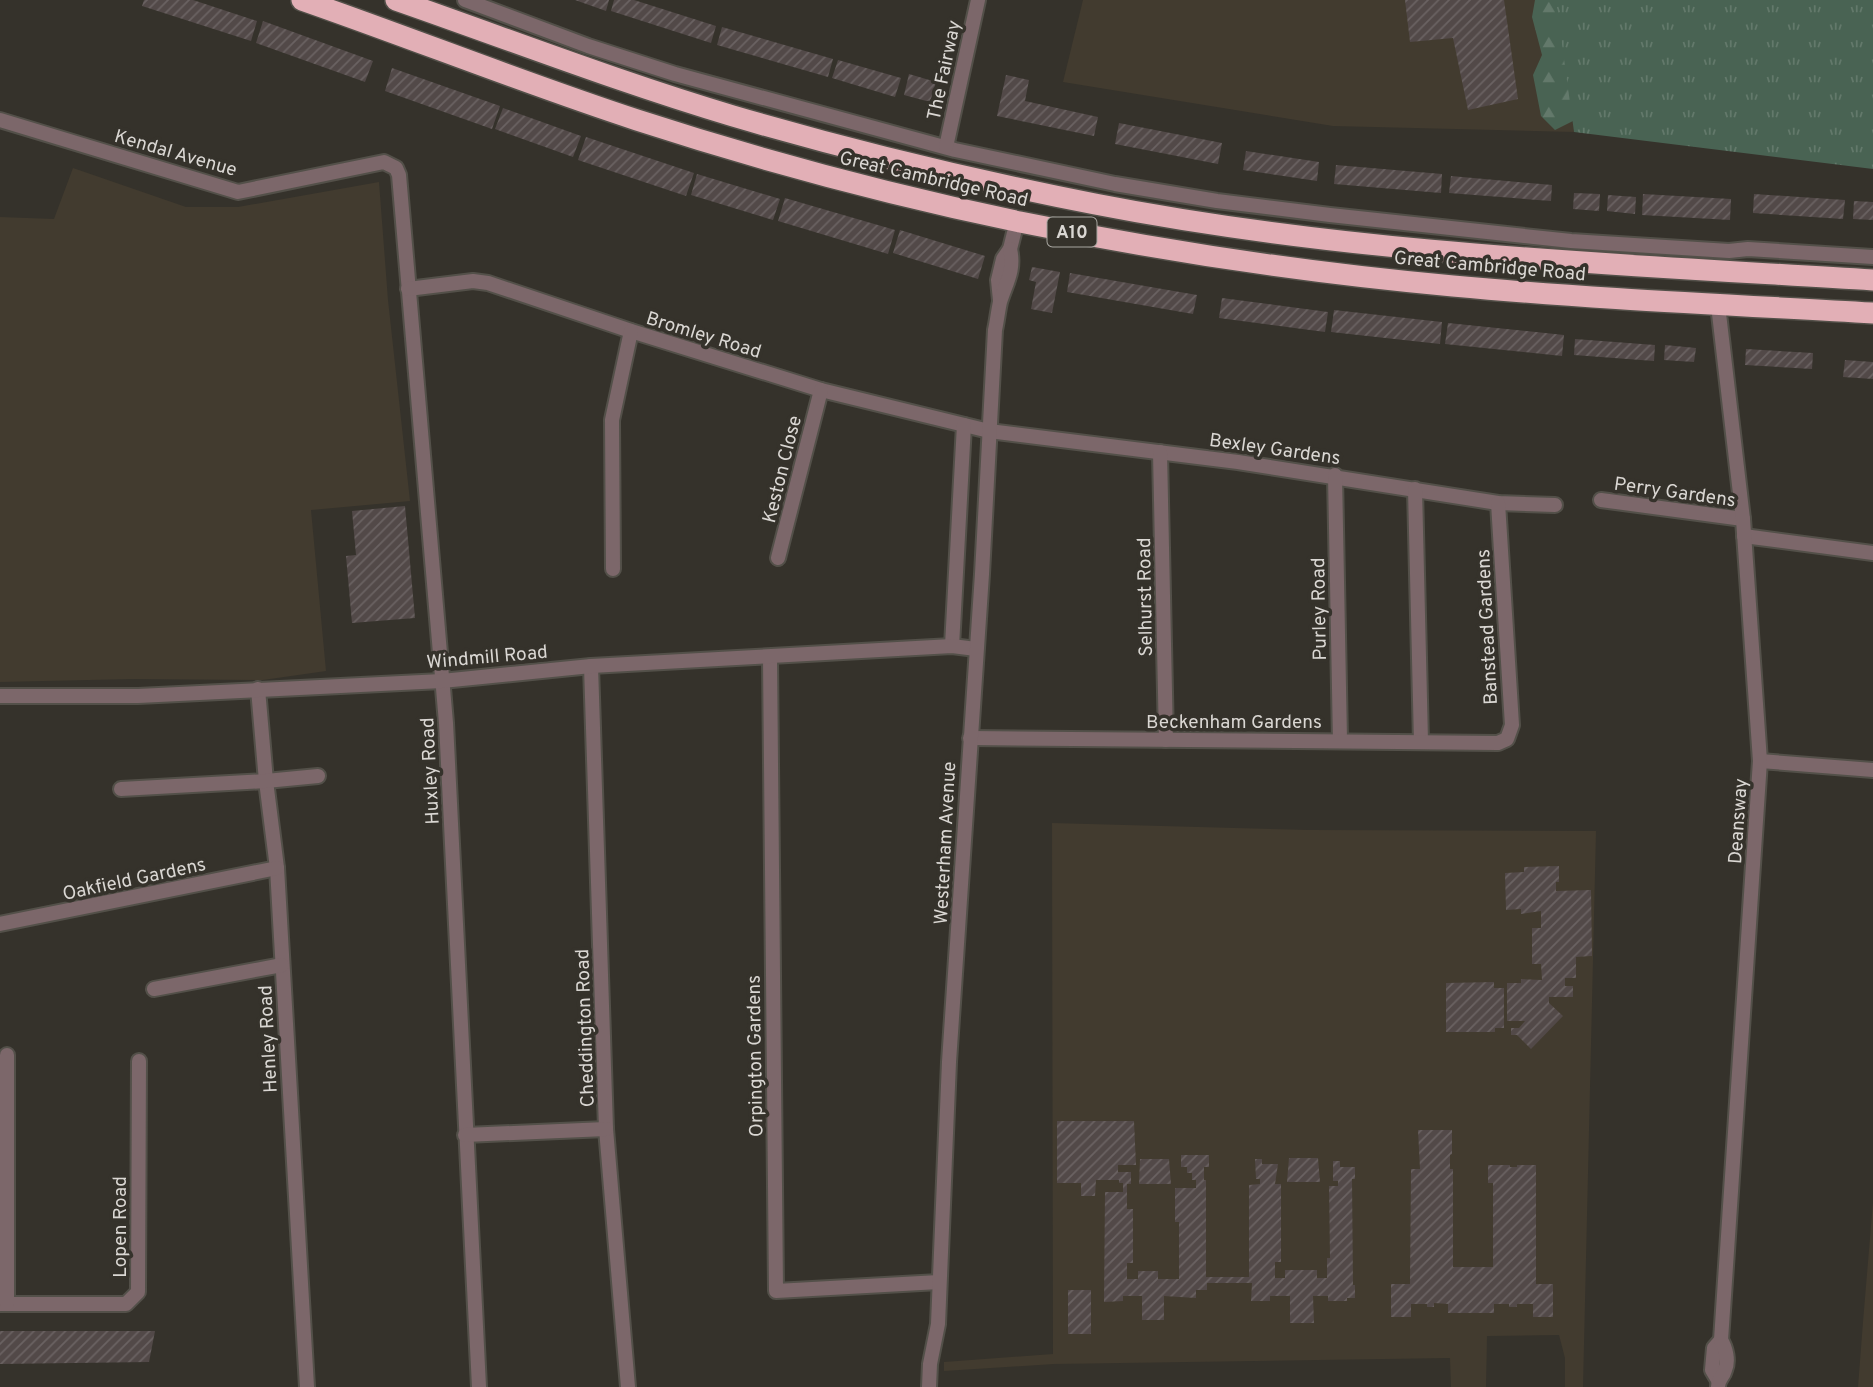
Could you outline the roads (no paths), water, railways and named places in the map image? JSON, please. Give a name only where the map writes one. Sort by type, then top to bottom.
[{"type":"highway","name":"Great Cambridge Road","points":[[302,0],[549,90],[722,147],[1017,222],[1217,258],[1358,276],[1454,286],[1718,305],[1873,313]]},
{"type":"highway","name":"Great Cambridge Road","points":[[396,0],[558,59],[731,115],[907,163],[1098,205],[1389,247],[1556,261],[1873,280]]},
{"type":"street","points":[[465,0],[588,46],[675,74],[946,147],[1115,184],[1217,201],[1558,239],[1729,251],[1748,249],[1873,257]]},
{"type":"street","name":"The Fairway","points":[[946,147],[978,0]]},
{"type":"street","name":"Kendal Avenue","points":[[0,120],[238,192],[384,162]]},
{"type":"street","name":"Huxley Road","points":[[384,162],[396,168],[399,175],[446,723],[479,1387]]},
{"type":"street","name":"Westerham Avenue","points":[[929,1387],[930,1364],[938,1324],[949,1062],[984,541],[995,330],[1000,302],[998,280],[1017,222]]},
{"type":"street","points":[[1556,261],[1558,239]]},
{"type":"street","name":"Bromley Road","points":[[408,289],[473,281],[488,284],[821,390],[989,431]]},
{"type":"street","name":"Deansway","points":[[1718,305],[1743,519],[1760,761],[1721,1340],[1714,1348],[1712,1370],[1718,1383]]},
{"type":"street","points":[[613,569],[612,421],[631,331]]},
{"type":"street","name":"Keston Close","points":[[778,558],[821,390]]},
{"type":"street","points":[[952,646],[964,425]]},
{"type":"street","name":"Bexley Gardens","points":[[989,431],[1335,475],[1498,503],[1555,505]]},
{"type":"street","name":"Selhurst Road","points":[[1160,452],[1166,740]]},
{"type":"street","name":"Purley Road","points":[[1335,475],[1340,741]]},
{"type":"street","points":[[1415,489],[1421,742]]},
{"type":"street","name":"Perry Gardens","points":[[1601,500],[1743,519]]},
{"type":"street","name":"Banstead Gardens","points":[[1498,503],[1512,725],[1507,739],[1498,743]]},
{"type":"street","points":[[1744,537],[1873,553]]},
{"type":"street","points":[[958,539],[984,541]]},
{"type":"street","name":"Windmill Road","points":[[0,696],[138,696],[442,681],[592,666],[952,646],[976,649]]},
{"type":"street","name":"Orpington Gardens","points":[[770,658],[776,1291],[939,1282]]},
{"type":"street","name":"Cheddington Road","points":[[592,666],[606,1129],[628,1387]]},
{"type":"street","name":"Henley Road","points":[[258,689],[277,868],[307,1387]]},
{"type":"street","name":"Beckenham Gardens","points":[[970,738],[1498,743]]},
{"type":"street","points":[[1760,761],[1873,770]]},
{"type":"street","points":[[121,789],[318,776]]},
{"type":"street","name":"Oakfield Gardens","points":[[0,924],[277,868]]},
{"type":"street","points":[[153,989],[282,965]]},
{"type":"street","points":[[4,1304],[7,1055]]},
{"type":"street","name":"Lopen Road","points":[[4,1304],[126,1304],[138,1292],[139,1061]]},
{"type":"street","points":[[465,1135],[606,1129]]}]
